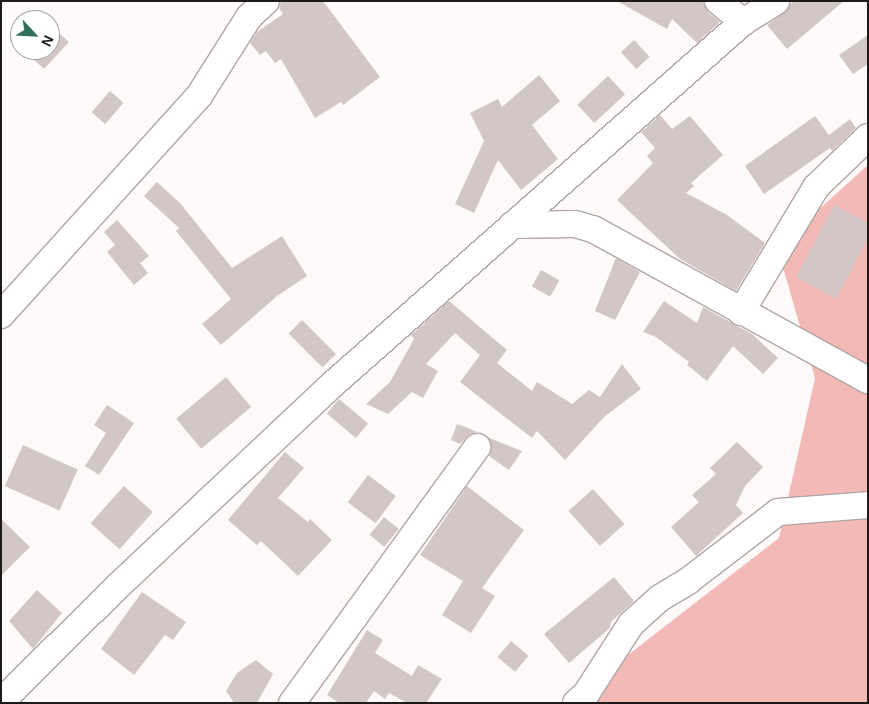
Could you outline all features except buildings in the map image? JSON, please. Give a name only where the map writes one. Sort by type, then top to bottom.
[{"type":"street","points":[[718,1],[743,22]]},
{"type":"street","points":[[1,702],[119,585],[333,384],[743,22],[776,1]]},
{"type":"street","points":[[1,315],[199,96],[250,7]]},
{"type":"street","points":[[740,312],[812,192],[868,136]]},
{"type":"street","points":[[512,225],[574,224],[594,229],[740,312],[868,380]]},
{"type":"street","points":[[292,703],[477,447]]},
{"type":"street","points":[[576,703],[586,694],[631,624],[660,598],[688,582],[778,512],[868,505]]},
{"type":"shaded area","points":[[868,165],[868,703],[566,703],[779,538],[815,378],[777,247]]}]
